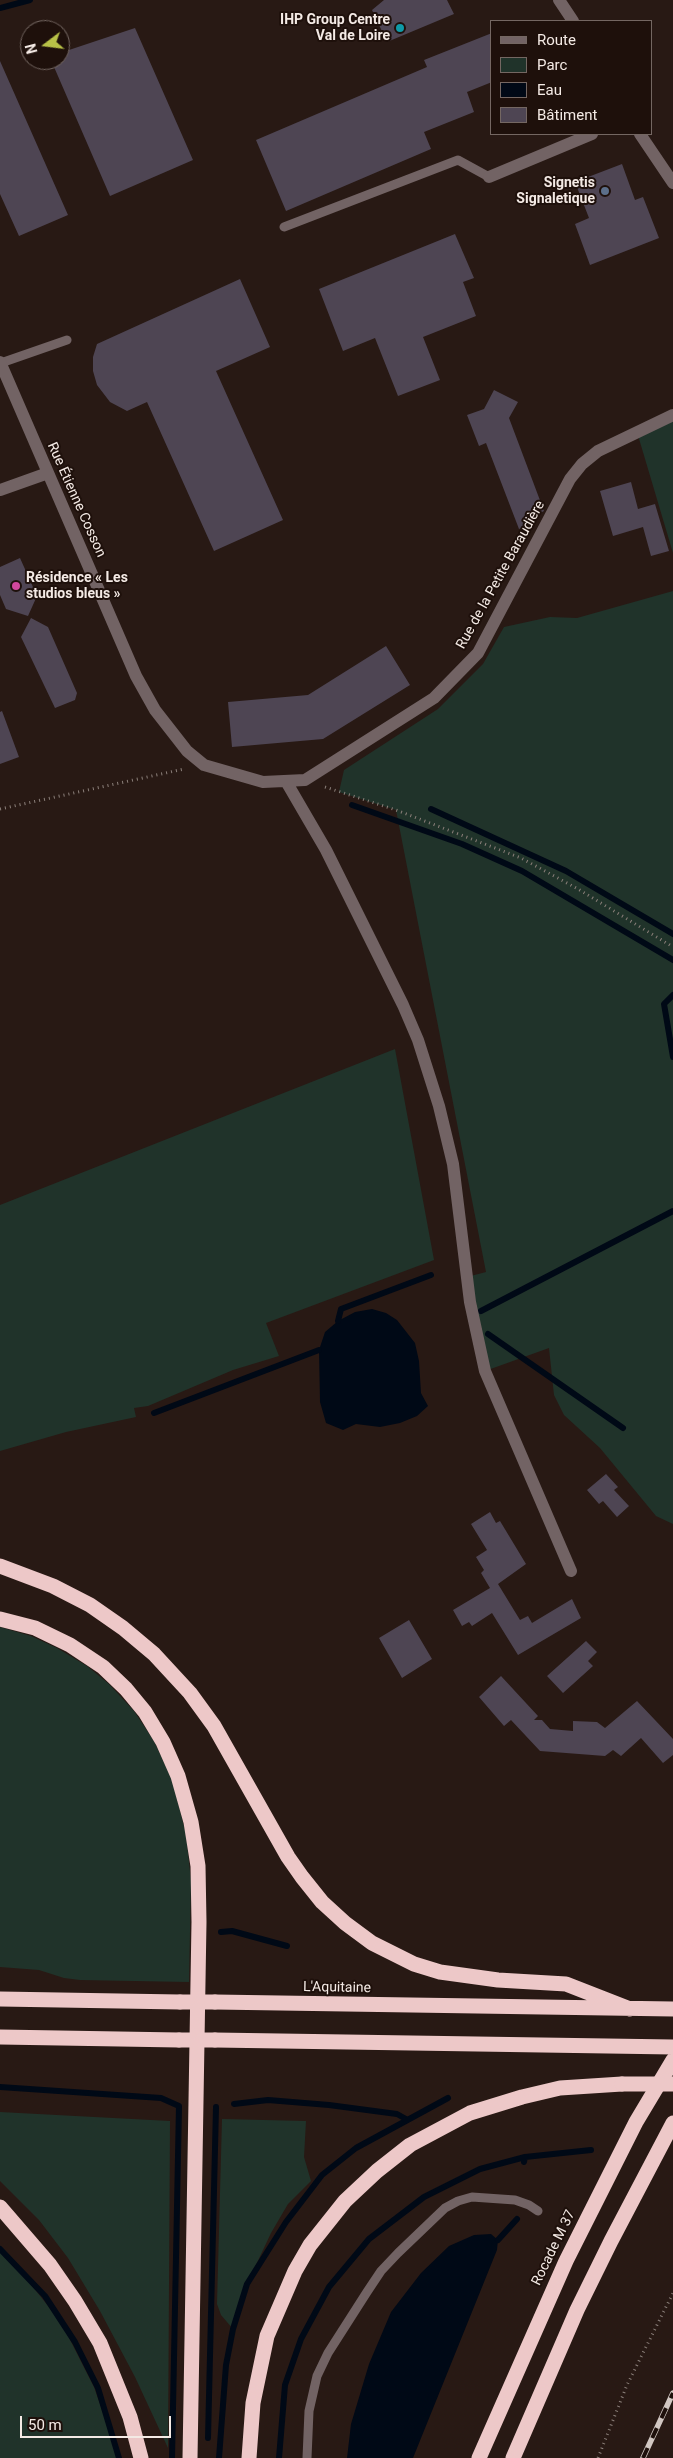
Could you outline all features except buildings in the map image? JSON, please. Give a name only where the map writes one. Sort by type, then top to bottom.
[{"type":"highway","points":[[0,1566],[54,1586],[90,1605],[123,1628],[154,1654],[190,1693],[214,1726],[288,1857],[302,1878],[322,1902],[345,1924],[372,1943],[414,1964],[440,1972],[498,1980],[566,1984],[630,2009]]},
{"type":"highway","points":[[0,1619],[35,1628],[70,1645],[103,1667],[126,1689],[145,1712],[163,1742],[178,1776],[191,1822],[198,1866],[200,1922],[190,2458]]},
{"type":"highway","name":"L'Aquitaine","points":[[0,1999],[672,2009]]},
{"type":"highway","points":[[0,2037],[673,2047]]},
{"type":"highway","name":"Rocade M 37","points":[[479,2458],[532,2332],[570,2252],[636,2122],[673,2060]]},
{"type":"highway","points":[[248,2458],[253,2403],[267,2336],[295,2271],[310,2245],[345,2200],[376,2171],[410,2145],[470,2113],[522,2097],[560,2088],[622,2084],[673,2084]]},
{"type":"highway","points":[[513,2458],[610,2240],[673,2123]]},
{"type":"highway","points":[[0,2207],[50,2265],[75,2301],[95,2335],[119,2386],[141,2458]]},
{"type":"street","points":[[560,0],[572,20]]},
{"type":"street","points":[[488,177],[590,135]]},
{"type":"street","points":[[641,135],[673,183]]},
{"type":"street","name":"Rue Étienne Cosson","points":[[0,362],[136,676],[155,710],[187,751]]},
{"type":"street","name":"Rue de la Petite Baraudière","points":[[187,751],[204,765],[263,782],[305,780],[378,736],[434,698],[478,653],[570,479],[582,464],[598,451],[673,415]]},
{"type":"street","points":[[0,490],[48,473]]},
{"type":"street","points":[[287,782],[326,850],[403,1005],[418,1040],[439,1106],[453,1164],[470,1302],[485,1371],[571,1571]]},
{"type":"lane","points":[[284,227],[458,160],[488,177]]},
{"type":"lane","points":[[0,362],[67,340]]},
{"type":"lane","points":[[307,2458],[309,2411],[317,2376],[328,2353],[367,2292],[392,2259],[445,2208],[458,2201],[472,2197],[515,2200],[529,2205],[538,2211]]},
{"type":"path","points":[[0,809],[58,794],[204,765]]},
{"type":"path","points":[[305,780],[396,810],[521,858],[578,889],[673,947]]},
{"type":"path","points":[[598,2458],[627,2385],[673,2293]]},
{"type":"green space","points":[[673,415],[673,553],[637,432]]},
{"type":"green space","points":[[673,591],[673,1524],[656,1516],[600,1448],[564,1415],[554,1395],[549,1348],[485,1371],[467,1277],[486,1272],[396,810],[339,792],[344,770],[438,709],[483,664],[504,627],[550,617],[577,618]]},
{"type":"green space","points":[[395,1049],[434,1260],[266,1323],[279,1356],[233,1370],[148,1406],[134,1408],[136,1417],[66,1432],[0,1451],[0,1205]]},
{"type":"green space","points":[[0,1627],[31,1636],[57,1648],[87,1666],[109,1684],[134,1711],[154,1741],[172,1779],[186,1834],[191,1881],[189,1982],[80,1980],[64,1978],[39,1970],[0,1967]]},
{"type":"green space","points":[[0,2112],[170,2121],[168,2448],[135,2377],[100,2311],[68,2258],[39,2220],[0,2181]]},
{"type":"green space","points":[[222,2119],[306,2121],[304,2157],[311,2181],[288,2204],[271,2233],[247,2284],[233,2329],[221,2315],[217,2304]]},
{"type":"green space","points":[[0,2246],[61,2322],[94,2387],[119,2458],[0,2458]]},
{"type":"water","points":[[372,1309],[386,1313],[397,1320],[415,1343],[419,1361],[421,1393],[428,1406],[417,1416],[400,1423],[380,1427],[356,1424],[343,1430],[326,1423],[320,1402],[319,1350],[325,1332],[338,1321],[355,1312]]},
{"type":"water","points":[[491,2234],[498,2240],[497,2250],[413,2458],[347,2458],[351,2424],[369,2364],[391,2312],[421,2273],[449,2246],[474,2235]]},
{"type":"waterway","points":[[0,8],[30,0]]},
{"type":"waterway","points":[[352,805],[462,844],[522,871],[673,960]]},
{"type":"waterway","points":[[431,809],[566,871],[673,934]]},
{"type":"waterway","points":[[673,995],[664,1004],[673,1057]]},
{"type":"waterway","points":[[481,1311],[673,1211]]},
{"type":"waterway","points":[[338,1321],[341,1309],[431,1275]]},
{"type":"waterway","points":[[488,1334],[623,1428]]},
{"type":"waterway","points":[[154,1413],[319,1350]]},
{"type":"waterway","points":[[221,1932],[232,1931],[287,1946]]},
{"type":"waterway","points":[[0,2087],[161,2098],[179,2106],[172,2458]]},
{"type":"waterway","points":[[219,2458],[226,2365],[233,2329],[247,2284],[286,2222],[322,2175],[356,2148],[448,2098]]},
{"type":"waterway","points":[[234,2104],[268,2100],[329,2105],[397,2114],[406,2119]]},
{"type":"waterway","points":[[208,2438],[216,2107]]},
{"type":"waterway","points":[[524,2162],[525,2157],[591,2150]]},
{"type":"waterway","points":[[279,2458],[285,2385],[301,2339],[329,2287],[369,2239],[424,2197],[480,2169],[525,2157]]},
{"type":"waterway","points":[[498,2240],[517,2219]]},
{"type":"waterway","points":[[0,2249],[45,2296],[75,2342],[98,2388],[119,2458]]},
{"type":"railway","points":[[643,2458],[673,2393]]},
{"type":"place","name":"IHP Group Centre Val de Loire","points":[[400,28]]},
{"type":"place","name":"Signetis Signaletique","points":[[605,191]]},
{"type":"place","name":"Résidence « Les studios bleus »","points":[[16,586]]}]
